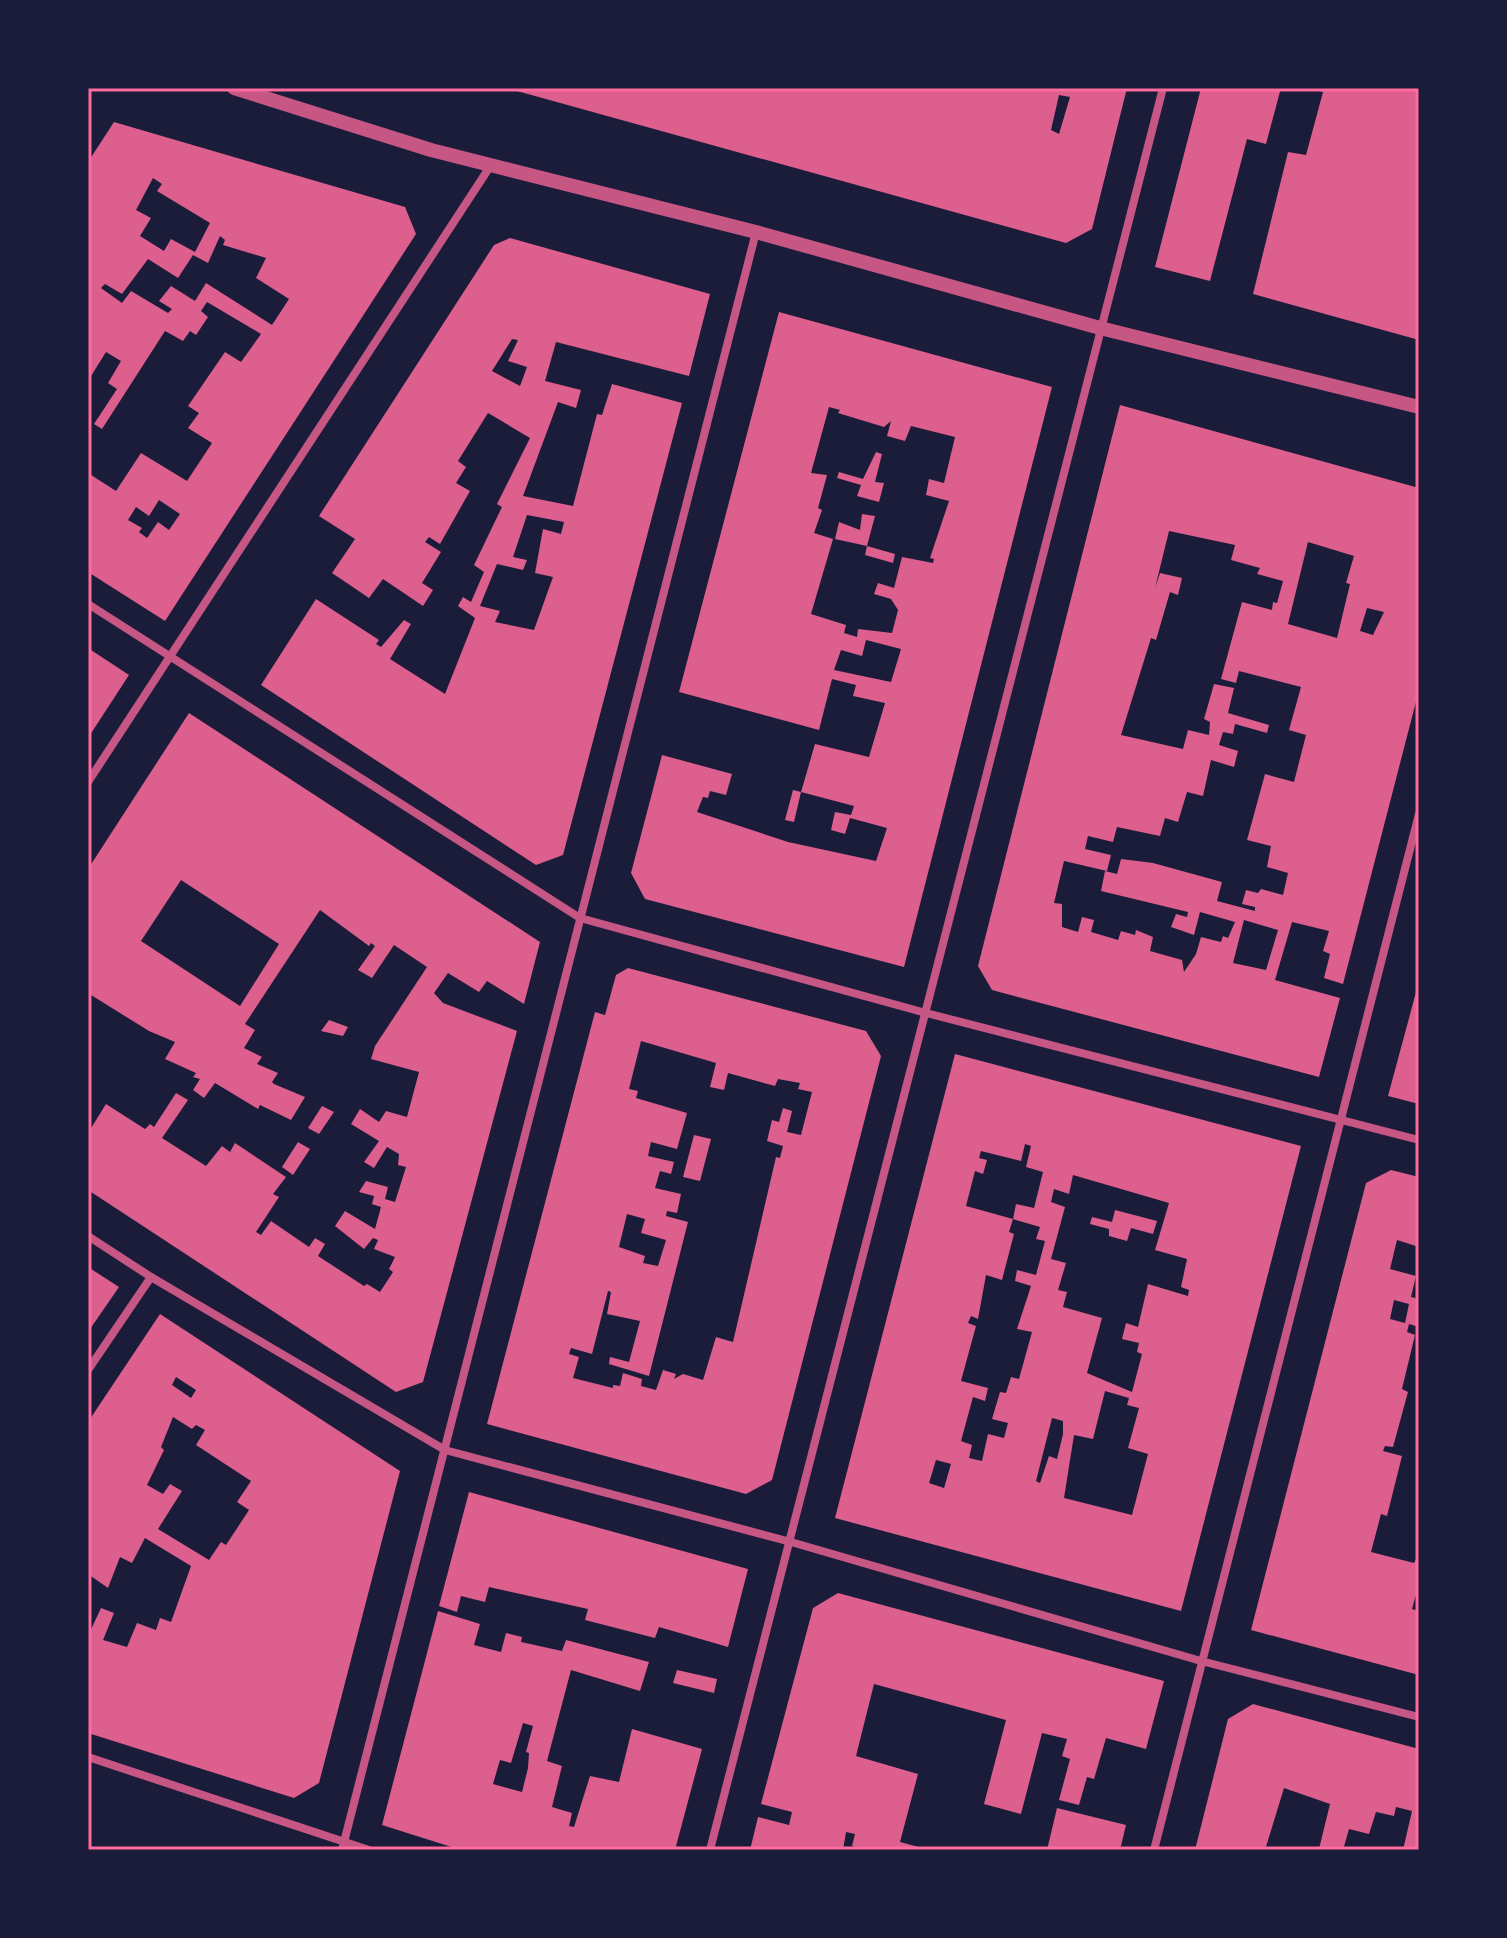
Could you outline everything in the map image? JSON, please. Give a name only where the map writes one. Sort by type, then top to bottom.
[{"type":"street","points":[[234,88],[431,150],[756,232],[1100,328],[1419,407]]},
{"type":"street","points":[[710,1850],[1163,88]]},
{"type":"street","points":[[88,782],[491,164]]},
{"type":"street","points":[[343,1846],[756,232]]},
{"type":"street","points":[[88,604],[580,918],[926,1013],[1419,1140]]},
{"type":"street","points":[[1154,1850],[1419,814]]},
{"type":"street","points":[[88,1236],[151,1277],[445,1450],[791,1542],[1201,1661],[1419,1717]]},
{"type":"street","points":[[88,1370],[151,1277]]},
{"type":"street","points":[[88,1757],[343,1846],[369,1850]]},
{"type":"building","points":[[506,88],[1127,88],[1092,229],[1066,243]],"holes":[[[1059,95],[1070,97],[1059,134],[1051,130]]]},
{"type":"building","points":[[1201,88],[1281,88],[1266,144],[1247,139],[1210,281],[1155,267]]},
{"type":"building","points":[[1311,88],[1419,88],[1419,340],[1253,294],[1288,152],[1306,155],[1323,92]]},
{"type":"building","points":[[114,122],[405,207],[416,234],[165,621],[88,572],[88,473],[116,491],[141,453],[187,481],[212,443],[188,428],[199,413],[188,406],[225,352],[241,362],[261,334],[207,302],[201,311],[208,317],[196,335],[190,331],[183,341],[165,331],[102,429],[94,424],[117,389],[108,383],[121,361],[106,352],[88,381],[88,162]],"holes":[[[153,178],[162,184],[157,191],[210,223],[195,252],[171,239],[164,251],[140,236],[151,218],[136,210]],[[220,236],[225,240],[223,245],[266,258],[256,278],[289,299],[272,325],[206,283],[195,301],[171,286],[159,301],[172,309],[168,313],[131,291],[122,303],[101,288],[105,284],[122,294],[148,259],[178,278],[193,255],[208,263]],[[159,500],[180,514],[169,530],[158,522],[147,538],[139,532],[142,528],[128,520],[136,507],[149,516]]]},
{"type":"building","points":[[510,238],[710,294],[689,376],[556,342],[545,381],[581,390],[576,408],[558,402],[523,496],[573,506],[597,414],[602,415],[612,384],[682,403],[563,855],[536,865],[261,685],[316,599],[379,640],[376,644],[381,647],[404,620],[411,624],[390,659],[445,694],[475,618],[458,606],[463,597],[471,602],[484,572],[474,565],[502,507],[497,504],[530,438],[488,413],[458,461],[466,467],[456,483],[470,491],[440,544],[429,537],[425,542],[441,552],[422,583],[433,590],[423,606],[383,579],[369,598],[332,573],[355,539],[319,516],[494,245]],"holes":[[[512,339],[518,340],[508,361],[527,367],[520,386],[492,371]],[[527,515],[564,522],[561,534],[543,529],[535,573],[553,577],[534,630],[495,622],[500,611],[480,606],[497,564],[523,570],[527,560],[513,557]]]},
{"type":"building","points":[[779,312],[1052,387],[904,967],[645,899],[631,873],[662,755],[732,774],[726,795],[710,791],[708,798],[703,797],[697,812],[788,842],[876,861],[887,828],[850,818],[845,834],[831,830],[835,812],[851,815],[854,806],[801,792],[815,744],[869,757],[885,703],[853,696],[856,685],[832,679],[819,730],[679,692]],"holes":[[[829,407],[840,410],[838,413],[884,427],[891,421],[887,436],[905,441],[911,426],[955,437],[944,483],[929,479],[926,495],[949,501],[930,558],[934,559],[933,563],[902,557],[894,588],[878,583],[874,594],[891,599],[898,610],[892,633],[858,629],[857,637],[844,633],[846,625],[811,614],[833,539],[814,533],[822,510],[818,508],[827,475],[811,473]],[[866,640],[901,649],[891,682],[834,670],[841,650],[862,656]]]},
{"type":"building","points":[[1120,405],[1419,488],[1419,690],[1343,984],[1324,978],[1330,954],[1323,951],[1329,931],[1292,922],[1275,980],[1340,998],[1319,1077],[992,990],[978,966]],"holes":[[[1169,531],[1235,545],[1231,560],[1260,568],[1257,574],[1283,581],[1272,610],[1242,602],[1221,679],[1236,683],[1239,671],[1301,687],[1289,730],[1306,735],[1294,782],[1265,774],[1247,840],[1271,846],[1267,867],[1288,873],[1283,895],[1261,889],[1258,893],[1246,890],[1242,904],[1255,907],[1255,911],[1217,901],[1222,882],[1153,863],[1121,859],[1117,874],[1105,871],[1101,891],[1188,912],[1187,917],[1176,914],[1171,927],[1194,935],[1200,912],[1235,922],[1228,938],[1223,936],[1221,942],[1201,937],[1196,954],[1184,972],[1182,960],[1150,951],[1153,937],[1136,930],[1135,935],[1121,931],[1118,940],[1091,932],[1094,920],[1082,917],[1078,932],[1062,927],[1062,904],[1054,903],[1064,861],[1107,871],[1111,855],[1085,849],[1088,836],[1113,842],[1117,827],[1160,836],[1165,818],[1178,822],[1187,792],[1203,796],[1211,760],[1234,767],[1238,751],[1219,745],[1223,732],[1233,734],[1235,724],[1267,733],[1269,725],[1228,713],[1234,688],[1214,684],[1204,719],[1210,722],[1209,735],[1188,730],[1183,749],[1121,735],[1151,638],[1156,640],[1170,592],[1178,595],[1182,578],[1160,573],[1155,588]],[[1308,542],[1354,556],[1337,638],[1288,624]],[[1367,608],[1384,612],[1373,635],[1360,631]],[[1244,920],[1278,930],[1266,970],[1233,963]]]},
{"type":"building","points":[[876,452],[882,454],[875,482],[884,483],[879,502],[857,496],[861,485],[837,478],[839,472],[863,479]]},
{"type":"building","points":[[862,514],[875,516],[867,546],[835,539],[839,522],[860,530]]},
{"type":"building","points":[[867,546],[895,554],[893,563],[865,555]]},
{"type":"building","points":[[88,648],[129,675],[88,738]]},
{"type":"building","points":[[189,713],[540,942],[524,1004],[487,981],[479,992],[448,973],[434,993],[443,1003],[517,1031],[423,1382],[396,1392],[88,1190],[88,1133],[106,1104],[145,1129],[150,1124],[154,1127],[176,1093],[188,1100],[162,1138],[206,1166],[222,1146],[230,1152],[235,1143],[286,1177],[273,1194],[279,1197],[256,1232],[261,1235],[271,1221],[309,1247],[315,1238],[325,1244],[318,1256],[364,1286],[367,1284],[380,1292],[393,1272],[389,1269],[395,1257],[374,1249],[378,1240],[373,1238],[364,1249],[335,1226],[345,1211],[375,1229],[381,1207],[372,1204],[374,1196],[359,1192],[366,1181],[388,1187],[385,1199],[395,1202],[406,1167],[398,1165],[399,1154],[387,1147],[374,1168],[364,1162],[379,1141],[351,1124],[360,1109],[379,1122],[386,1111],[407,1117],[419,1072],[371,1059],[375,1046],[427,967],[394,945],[372,978],[358,970],[375,946],[371,943],[369,946],[320,910],[245,1024],[255,1030],[244,1048],[262,1057],[257,1064],[278,1073],[272,1082],[274,1084],[305,1097],[291,1120],[260,1105],[258,1109],[215,1083],[204,1098],[193,1090],[200,1079],[193,1077],[196,1073],[165,1059],[175,1042],[149,1031],[91,995],[88,1001],[88,869]],"holes":[[[181,880],[279,944],[240,1006],[141,941]]]},
{"type":"building","points":[[793,790],[801,792],[794,822],[785,820]]},
{"type":"building","points":[[628,968],[866,1031],[881,1056],[772,1480],[746,1494],[487,1424],[595,1012],[605,1015],[616,975]],"holes":[[[641,1041],[716,1063],[710,1087],[724,1090],[728,1073],[775,1086],[778,1079],[800,1083],[798,1089],[812,1092],[801,1135],[787,1132],[792,1111],[783,1108],[779,1122],[772,1120],[767,1141],[783,1146],[780,1158],[776,1157],[733,1342],[716,1337],[703,1380],[683,1374],[674,1379],[676,1374],[663,1370],[656,1390],[641,1386],[642,1379],[623,1373],[620,1386],[613,1385],[613,1388],[573,1378],[579,1357],[569,1354],[571,1348],[592,1354],[608,1291],[611,1292],[607,1314],[640,1321],[629,1362],[610,1357],[609,1364],[649,1376],[688,1222],[666,1216],[667,1211],[677,1213],[681,1194],[655,1188],[660,1171],[671,1174],[674,1162],[648,1156],[651,1142],[677,1149],[687,1113],[636,1098],[638,1091],[629,1089]],[[627,1214],[645,1219],[641,1233],[666,1240],[658,1266],[643,1263],[645,1256],[619,1247]]]},
{"type":"building","points":[[1419,981],[1419,1104],[1388,1096]]},
{"type":"building","points":[[329,1020],[348,1027],[343,1036],[321,1031]]},
{"type":"building","points":[[955,1054],[1301,1146],[1181,1611],[835,1518]],"holes":[[[1025,1144],[1031,1146],[1026,1167],[1043,1172],[1034,1208],[1016,1204],[1013,1219],[966,1206],[975,1171],[983,1174],[987,1160],[979,1158],[981,1151],[1021,1161]],[[1073,1175],[1169,1203],[1155,1250],[1187,1259],[1181,1287],[1189,1290],[1188,1296],[1148,1284],[1138,1327],[1126,1323],[1122,1339],[1139,1343],[1137,1352],[1142,1354],[1132,1392],[1087,1373],[1102,1318],[1063,1307],[1067,1292],[1058,1290],[1066,1263],[1051,1259],[1065,1207],[1051,1202],[1054,1189],[1069,1194]],[[1013,1219],[1040,1227],[1036,1239],[1045,1241],[1036,1275],[1017,1270],[1015,1281],[1031,1286],[1017,1329],[1032,1332],[1019,1379],[1011,1377],[1006,1393],[1000,1392],[992,1419],[1008,1423],[1004,1438],[988,1434],[982,1461],[969,1458],[972,1445],[961,1441],[973,1397],[985,1401],[988,1388],[961,1381],[976,1326],[968,1323],[971,1316],[978,1319],[986,1275],[1002,1280],[1014,1234],[1009,1232]],[[1105,1391],[1129,1398],[1127,1405],[1139,1408],[1128,1448],[1148,1454],[1132,1515],[1064,1498],[1074,1435],[1093,1439]],[[1052,1418],[1063,1421],[1057,1459],[1049,1456],[1040,1483],[1036,1481]],[[936,1460],[951,1464],[944,1488],[929,1483]]]},
{"type":"building","points":[[322,1106],[334,1112],[319,1134],[308,1128]]},
{"type":"building","points":[[694,1135],[711,1139],[700,1181],[683,1177]]},
{"type":"building","points":[[298,1142],[310,1149],[293,1175],[282,1167]]},
{"type":"building","points":[[1391,1170],[1419,1177],[1419,1247],[1397,1240],[1390,1269],[1416,1276],[1411,1297],[1419,1299],[1419,1327],[1409,1324],[1407,1332],[1415,1335],[1402,1389],[1408,1392],[1393,1447],[1385,1446],[1383,1451],[1402,1456],[1387,1516],[1381,1514],[1371,1552],[1414,1563],[1419,1554],[1419,1584],[1412,1609],[1419,1611],[1419,1675],[1251,1630],[1366,1183]],"holes":[[[1394,1300],[1409,1304],[1405,1323],[1390,1319]]]},
{"type":"building","points":[[1115,1210],[1157,1221],[1153,1234],[1131,1228],[1127,1241],[1109,1236],[1109,1229],[1090,1224],[1092,1217],[1112,1222]]},
{"type":"building","points":[[88,1267],[119,1287],[88,1332]]},
{"type":"building","points":[[160,1314],[400,1471],[319,1783],[294,1798],[88,1733],[88,1636],[101,1608],[114,1613],[103,1640],[127,1647],[137,1623],[156,1630],[160,1618],[171,1622],[191,1566],[145,1538],[132,1563],[120,1557],[108,1588],[88,1574],[88,1422]],"holes":[[[176,1377],[196,1390],[191,1398],[172,1385]],[[173,1417],[192,1429],[196,1425],[205,1430],[196,1445],[251,1481],[237,1502],[249,1510],[226,1545],[221,1542],[209,1560],[158,1529],[182,1491],[170,1484],[163,1494],[147,1485],[164,1450],[161,1447]]]},
{"type":"building","points":[[469,1492],[748,1569],[728,1647],[659,1627],[655,1638],[585,1620],[588,1609],[489,1587],[485,1602],[461,1596],[457,1612],[439,1606]]},
{"type":"building","points":[[838,1593],[1164,1681],[1146,1749],[1106,1738],[1094,1779],[1087,1777],[1079,1805],[1059,1800],[1070,1759],[1062,1756],[1067,1739],[1042,1733],[1021,1814],[984,1804],[1006,1720],[874,1684],[856,1756],[918,1774],[900,1842],[930,1850],[865,1850],[852,1846],[855,1834],[846,1832],[843,1850],[750,1850],[758,1817],[789,1825],[792,1812],[761,1804],[813,1608]]},
{"type":"building","points":[[438,1611],[480,1624],[474,1645],[501,1652],[506,1633],[522,1637],[521,1642],[562,1651],[566,1640],[649,1662],[640,1691],[571,1670],[547,1761],[562,1766],[552,1807],[572,1813],[569,1826],[574,1827],[590,1776],[619,1782],[632,1729],[702,1749],[675,1850],[461,1850],[382,1825]],"holes":[[[523,1723],[533,1726],[526,1752],[529,1753],[528,1768],[522,1792],[493,1784],[500,1760],[511,1763]]]},
{"type":"building","points":[[677,1670],[717,1679],[714,1693],[673,1683]]},
{"type":"building","points":[[1253,1704],[1419,1749],[1417,1850],[1403,1850],[1412,1811],[1396,1807],[1394,1816],[1376,1812],[1369,1834],[1349,1829],[1343,1850],[1319,1849],[1330,1804],[1284,1788],[1265,1850],[1195,1850],[1228,1719]]},
{"type":"building","points":[[1057,1808],[1126,1825],[1120,1850],[1047,1850]]}]
